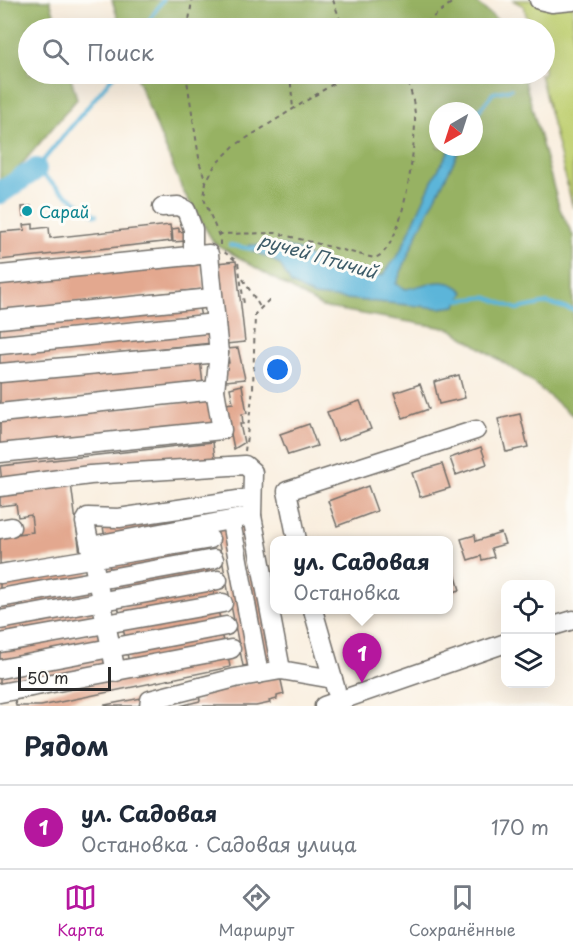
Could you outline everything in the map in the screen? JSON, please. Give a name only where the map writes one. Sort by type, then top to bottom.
[{"type":"street","points":[[539,0],[552,3],[573,1]]},
{"type":"street","points":[[162,207],[178,206],[186,210],[193,229],[193,256]]},
{"type":"street","points":[[0,275],[209,254],[219,353],[215,390],[222,430],[0,453]]},
{"type":"street","points":[[0,319],[212,298]]},
{"type":"street","points":[[0,345],[216,323]]},
{"type":"street","points":[[0,373],[219,353]]},
{"type":"street","points":[[0,413],[215,390]]},
{"type":"street","points":[[296,536],[287,491],[476,430]]},
{"type":"street","points":[[0,487],[90,475],[245,465],[253,472],[252,516],[270,612]]},
{"type":"street","points":[[116,672],[85,522],[88,517],[119,518],[251,498]]},
{"type":"street","points":[[0,573],[91,552],[209,532],[252,516]]},
{"type":"street","points":[[231,522],[259,674]]},
{"type":"street","points":[[209,532],[235,678]]},
{"type":"street","points":[[0,598],[214,559]]},
{"type":"street","points":[[0,620],[218,580]]},
{"type":"street","points":[[0,643],[223,603]]},
{"type":"street","points":[[270,614],[281,670]]},
{"type":"street","points":[[314,614],[333,679],[332,703],[501,645]]},
{"type":"street","points":[[555,625],[573,620]]},
{"type":"street","points":[[0,669],[226,626]]},
{"type":"street","points":[[0,693],[231,649]]},
{"type":"street","points":[[149,706],[150,700],[235,678],[281,670],[333,679]]},
{"type":"path","points":[[189,18],[192,0]]},
{"type":"path","points":[[333,0],[339,18]]},
{"type":"path","points":[[432,18],[455,0]]},
{"type":"path","points":[[188,84],[200,164],[206,182]]},
{"type":"path","points":[[291,84],[293,109]]},
{"type":"path","points":[[244,304],[238,262],[219,249],[220,239],[204,204],[206,182],[215,165],[234,146],[333,84]]},
{"type":"path","points":[[218,234],[276,233],[374,258],[384,255],[393,240],[404,204],[414,147],[415,115],[407,84]]},
{"type":"path","points":[[241,277],[260,307]]},
{"type":"path","points":[[245,465],[253,389],[255,314],[270,299]]},
{"type":"green space","points":[[0,0],[50,0],[55,18],[18,18],[18,84],[73,84],[77,99],[0,190]]},
{"type":"green space","points":[[112,0],[473,0],[495,18],[118,18]]},
{"type":"green space","points":[[512,0],[573,0],[573,208],[542,84],[555,84],[555,18],[527,18],[524,6]]},
{"type":"green space","points":[[139,84],[526,84],[559,207],[573,236],[573,416],[526,377],[451,329],[322,307],[214,243],[183,191]]},
{"type":"water","points":[[446,156],[456,156],[419,230],[396,284],[406,289],[436,282],[451,283],[464,292],[456,306],[440,308],[314,296],[291,284],[281,266],[272,259],[248,249],[249,245],[279,245],[298,250],[326,265],[382,276],[399,254]]},
{"type":"building","name":"Сарай","points":[[31,206],[32,214],[23,216],[22,207]]},
{"type":"building","points":[[33,224],[33,229],[49,227],[50,238],[170,225],[172,241],[0,260],[0,232],[25,230],[24,225]]},
{"type":"building","points":[[179,228],[179,232],[186,231],[186,241],[173,242],[172,229]]},
{"type":"building","points":[[200,259],[204,289],[0,311],[0,280]]},
{"type":"building","points":[[236,261],[245,342],[226,344],[217,263]]},
{"type":"building","points":[[198,303],[201,317],[0,338],[0,325]]},
{"type":"building","points":[[208,331],[212,343],[0,365],[0,351]]},
{"type":"building","points":[[238,348],[245,379],[226,381],[224,364],[229,363],[227,349]]},
{"type":"building","points":[[200,360],[203,384],[0,405],[0,380]]},
{"type":"building","points":[[459,375],[465,398],[439,404],[434,382]]},
{"type":"building","points":[[420,384],[429,409],[403,418],[394,393]]},
{"type":"building","points":[[242,385],[247,413],[242,414],[243,424],[240,424],[244,443],[234,449],[225,404],[233,403],[230,388]]},
{"type":"building","points":[[212,399],[217,425],[0,447],[0,421]]},
{"type":"building","points":[[360,401],[371,429],[338,441],[327,412]]},
{"type":"building","points":[[520,414],[528,447],[506,452],[498,419]]},
{"type":"building","points":[[309,424],[317,446],[288,455],[280,434]]},
{"type":"building","points":[[213,442],[215,459],[2,483],[0,466]]},
{"type":"building","points":[[481,447],[487,464],[456,475],[450,458]]},
{"type":"building","points":[[442,464],[450,488],[420,497],[412,473]]},
{"type":"building","points":[[71,483],[80,554],[0,564],[0,536],[33,532],[31,515],[18,517],[16,504],[0,506],[0,492]]},
{"type":"building","points":[[368,486],[377,511],[337,526],[328,501]]},
{"type":"building","points":[[245,501],[247,512],[105,539],[103,526]]},
{"type":"building","points":[[250,522],[275,659],[264,661],[238,524]]},
{"type":"building","points":[[230,527],[254,664],[243,666],[216,529]]},
{"type":"building","points":[[501,533],[505,544],[491,548],[494,557],[482,560],[481,556],[468,560],[461,539],[475,535],[476,541]]},
{"type":"building","points":[[205,545],[207,556],[111,575],[109,563]]},
{"type":"building","points":[[87,564],[90,577],[0,593],[0,580]]},
{"type":"building","points":[[206,565],[208,578],[116,597],[113,584]]},
{"type":"building","points":[[453,567],[460,590],[453,592]]},
{"type":"building","points":[[91,584],[93,597],[0,615],[0,603]]},
{"type":"building","points":[[212,586],[215,599],[121,619],[118,606]]},
{"type":"building","points":[[95,607],[98,619],[0,638],[0,626]]},
{"type":"building","points":[[218,610],[221,623],[126,641],[123,629]]},
{"type":"building","points":[[100,631],[103,642],[0,663],[0,651]]},
{"type":"building","points":[[221,632],[224,647],[129,664],[127,653]]},
{"type":"building","points":[[105,653],[107,666],[0,688],[0,675]]},
{"type":"building","points":[[228,655],[230,667],[41,706],[16,706],[15,700]]},
{"type":"building","points":[[280,676],[284,694],[269,701],[270,703],[256,706],[180,706],[200,701],[199,694]]},
{"type":"building","points":[[141,698],[143,706],[105,705]]},
{"type":"waterway","points":[[151,18],[163,0]]},
{"type":"waterway","points":[[96,215],[60,190],[36,169],[107,84]]},
{"type":"waterway","points":[[483,106],[493,93],[511,89]]},
{"type":"waterway","points":[[0,193],[36,169]]},
{"type":"waterway","name":"ручей Птичий","points":[[230,245],[251,249]]},
{"type":"waterway","name":"ручей Птичий","points":[[459,300],[487,297],[517,309],[547,303],[573,310]]},
{"type":"place","name":"Сарай","points":[[27,211]]},
{"type":"place","name":"ул. Садовая","points":[[362,683]]}]
